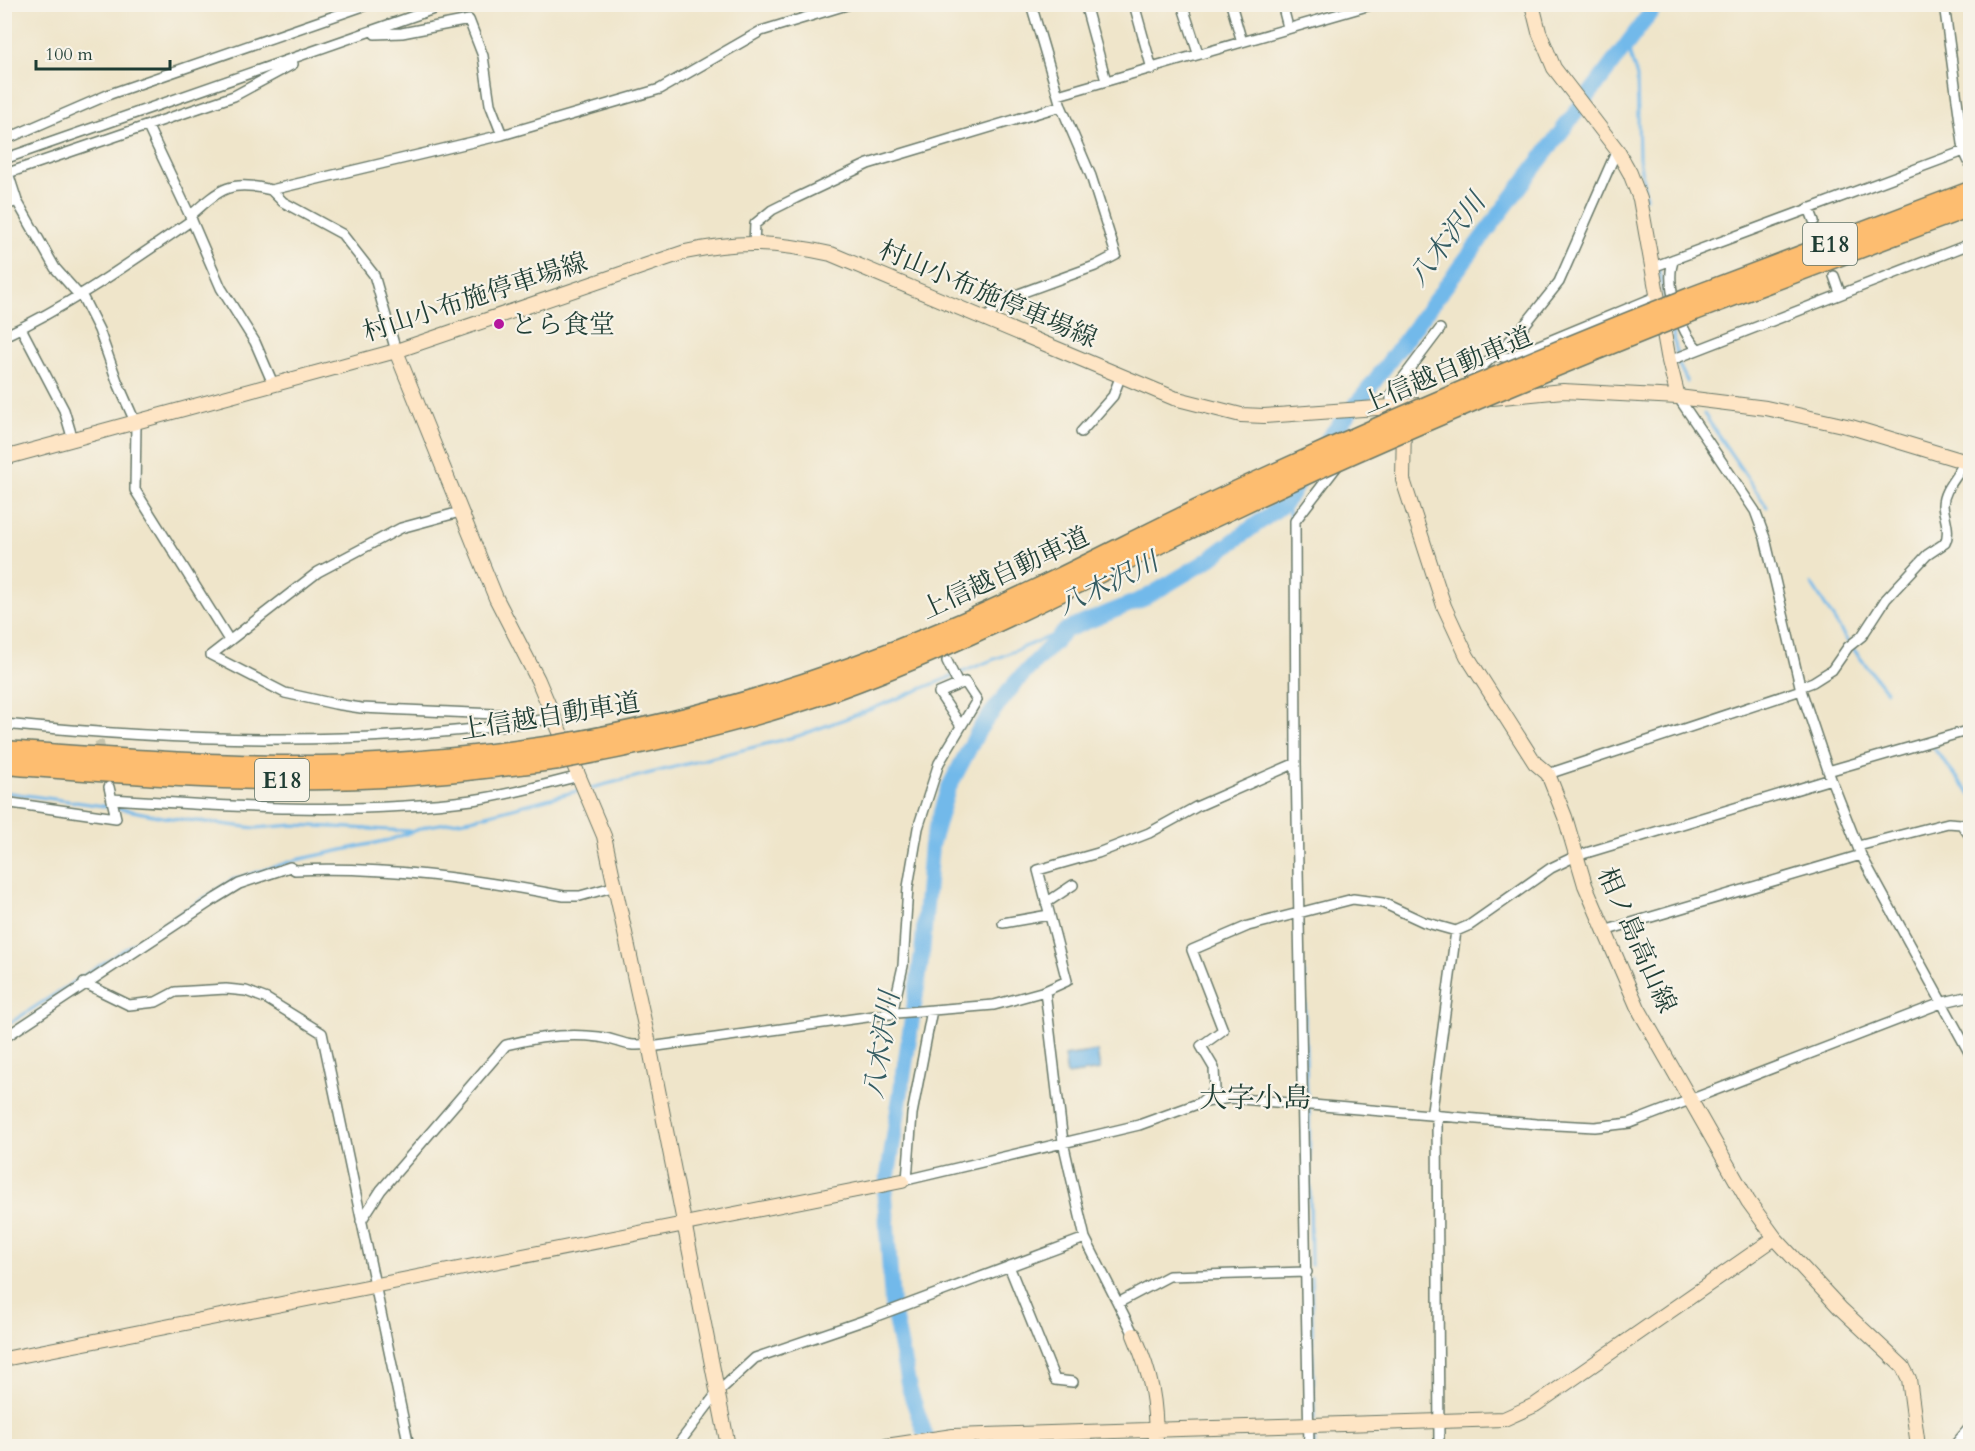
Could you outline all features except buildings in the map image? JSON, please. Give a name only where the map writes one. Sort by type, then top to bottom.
[{"type":"highway","name":"上信越自動車道","points":[[1693,304],[1971,190]]},
{"type":"highway","name":"上信越自動車道","points":[[4,765],[211,779],[327,780],[449,773],[556,752],[730,706],[816,680],[902,648],[982,613],[1188,513],[1348,440],[1518,367],[1971,207]]},
{"type":"highway","name":"上信越自動車道","points":[[4,750],[212,764],[323,765],[556,752]]},
{"type":"street","points":[[4,140],[110,94],[369,4]]},
{"type":"street","points":[[4,159],[311,54],[448,4]]},
{"type":"street","points":[[4,336],[80,294],[191,218],[216,193],[246,183],[271,190],[502,135],[660,89],[761,30],[850,4]]},
{"type":"street","points":[[986,320],[1002,300],[1095,266],[1116,255],[1091,177],[1061,106],[1031,4]]},
{"type":"street","points":[[1085,4],[1106,81]]},
{"type":"street","points":[[1134,4],[1152,69]]},
{"type":"street","points":[[1182,4],[1198,53]]},
{"type":"street","points":[[1231,4],[1242,42]]},
{"type":"street","points":[[1282,4],[1288,27]]},
{"type":"street","points":[[1330,4],[1333,15]]},
{"type":"street","points":[[1058,95],[1374,4]]},
{"type":"street","points":[[1532,4],[1539,32],[1554,68],[1617,150],[1630,173],[1640,199],[1657,265],[1658,296],[1674,359],[1678,397],[1755,511],[1765,538],[1801,688],[1829,775],[1859,850],[1971,1054]]},
{"type":"street","points":[[1944,4],[1964,151],[1971,164]]},
{"type":"street","points":[[363,34],[402,33],[469,20],[483,56],[490,104],[502,135]]},
{"type":"street","points":[[230,640],[135,490],[135,424],[99,330],[80,294],[55,268],[17,201],[6,173],[148,127],[234,96],[311,54]]},
{"type":"street","points":[[754,242],[755,224],[772,210],[868,164],[1061,106]]},
{"type":"street","points":[[148,127],[221,288],[255,342],[274,386]]},
{"type":"street","points":[[1455,401],[1472,376],[1520,332],[1559,282],[1617,150]]},
{"type":"street","points":[[1657,265],[1964,151]]},
{"type":"street","points":[[271,190],[283,202],[342,234],[374,275],[396,351],[460,513],[496,598],[555,718],[604,836],[650,1045],[728,1446]]},
{"type":"street","points":[[4,206],[17,201]]},
{"type":"street","points":[[1809,208],[1814,221]]},
{"type":"street","name":"村山小布施停車場線","points":[[4,458],[396,351],[685,252],[717,245],[754,242],[787,244],[831,254],[1174,398],[1241,415],[1301,415],[1563,391],[1678,397],[1766,408],[1851,428],[1967,462]]},
{"type":"street","points":[[1674,359],[1971,244]]},
{"type":"street","points":[[1674,259],[1670,275],[1671,286],[1684,330],[1698,349]]},
{"type":"street","points":[[1834,276],[1840,293]]},
{"type":"street","points":[[1494,355],[1508,358],[1658,296]]},
{"type":"street","points":[[21,328],[64,410],[73,440]]},
{"type":"street","points":[[1309,1446],[1296,763],[1295,521],[1383,408],[1440,329]]},
{"type":"street","points":[[1081,432],[1113,396],[1121,375]]},
{"type":"street","name":"相ノ島高山線","points":[[1407,407],[1402,453],[1403,480],[1444,606],[1467,656],[1535,763],[1548,774],[1604,931],[1638,1008],[1748,1201],[1775,1238],[1840,1308],[1903,1367],[1909,1379],[1918,1446]]},
{"type":"street","points":[[1548,774],[1801,688],[1832,670],[1850,646],[1862,636],[1886,599],[1924,558],[1945,543],[1948,531],[1943,505],[1945,493],[1967,462]]},
{"type":"street","points":[[460,513],[401,528],[318,572],[211,655],[285,693],[361,708],[494,713],[517,715],[535,722]]},
{"type":"street","points":[[947,661],[958,684]]},
{"type":"street","points":[[894,1014],[903,966],[908,887],[918,828],[939,763],[977,700],[965,682],[939,693],[961,726]]},
{"type":"street","points":[[4,724],[99,737],[249,740],[373,737],[535,722],[555,718]]},
{"type":"street","points":[[1200,1103],[1215,1090],[1214,1068],[1201,1046],[1223,1030],[1192,950],[1248,926],[1353,899],[1383,903],[1424,922],[1456,931],[1470,925],[1551,868],[1576,856],[1971,730]]},
{"type":"street","points":[[362,1221],[381,1190],[506,1045],[532,1038],[572,1035],[601,1037],[630,1047],[650,1045],[894,1014],[994,1005],[1045,991],[1067,981],[1038,870],[1098,853],[1149,833],[1196,807],[1296,763]]},
{"type":"street","points":[[112,799],[230,807],[396,805],[473,800],[580,779]]},
{"type":"street","points":[[4,802],[116,818],[109,787]]},
{"type":"street","points":[[1604,931],[1948,823],[1961,824],[1971,836]]},
{"type":"street","points":[[4,1038],[84,983],[239,884],[290,867],[295,870],[349,868],[414,873],[564,896],[580,896],[616,886]]},
{"type":"street","points":[[1046,903],[1073,885]]},
{"type":"street","points":[[1003,923],[1049,915]]},
{"type":"street","points":[[1439,1446],[1441,1421],[1437,1117],[1432,1110],[1456,931]]},
{"type":"street","points":[[84,983],[129,1005],[156,1002],[176,992],[226,989],[246,991],[267,999],[322,1033],[409,1446]]},
{"type":"street","points":[[1045,991],[1063,1142],[1085,1238],[1134,1335],[1151,1377],[1156,1446]]},
{"type":"street","points":[[4,1359],[905,1180],[1139,1125],[1200,1103],[1229,1098],[1437,1117],[1595,1127],[1630,1123],[1944,1002],[1971,996]]},
{"type":"street","points":[[905,1180],[912,1114],[932,1010]]},
{"type":"street","points":[[677,1446],[717,1393],[754,1358],[874,1317],[1085,1238]]},
{"type":"street","points":[[890,1446],[953,1436],[1504,1419],[1535,1405],[1775,1238]]},
{"type":"street","points":[[1009,1266],[1055,1380],[1073,1382]]},
{"type":"street","points":[[1118,1303],[1169,1276],[1307,1272]]},
{"type":"street","points":[[1954,1446],[1971,1427]]},
{"type":"water","points":[[1097,1051],[1100,1070],[1067,1075],[1064,1056]]},
{"type":"waterway","name":"八木沢川","points":[[929,1446],[909,1388],[892,1304],[885,1195],[922,954],[931,845],[948,789],[980,728],[1016,682],[1066,630],[1145,598],[1205,562],[1286,502],[1325,442],[1367,391],[1657,4]]},
{"type":"waterway","points":[[1627,45],[1637,77],[1639,158],[1646,198]]},
{"type":"waterway","points":[[1659,270],[1665,299]]},
{"type":"waterway","points":[[1672,329],[1679,365],[1687,381]]},
{"type":"waterway","points":[[1704,414],[1767,507]]},
{"type":"waterway","points":[[1286,502],[1291,522]]},
{"type":"waterway","points":[[1811,583],[1848,642],[1886,691]]},
{"type":"waterway","points":[[587,789],[798,736],[869,710],[1066,630]]},
{"type":"waterway","points":[[1932,746],[1970,794]]},
{"type":"waterway","points":[[1301,778],[1302,861]]},
{"type":"waterway","points":[[4,1027],[232,880],[296,860],[389,840],[428,826],[471,819],[581,790]]},
{"type":"waterway","points":[[4,792],[111,807]]},
{"type":"waterway","points":[[117,808],[163,817],[255,828],[294,825],[409,831]]},
{"type":"waterway","points":[[1304,973],[1307,1097]]},
{"type":"waterway","points":[[1309,1108],[1311,1265]]},
{"type":"waterway","points":[[1311,1277],[1314,1419]]},
{"type":"waterway","points":[[1314,1430],[1314,1446]]},
{"type":"tunnel","points":[[1814,221],[1834,276]]},
{"type":"tunnel","points":[[99,741],[103,758]]},
{"type":"place","name":"とら食堂","points":[[499,324]]},
{"type":"district","name":"大字小島","points":[[1255,1098]]}]
